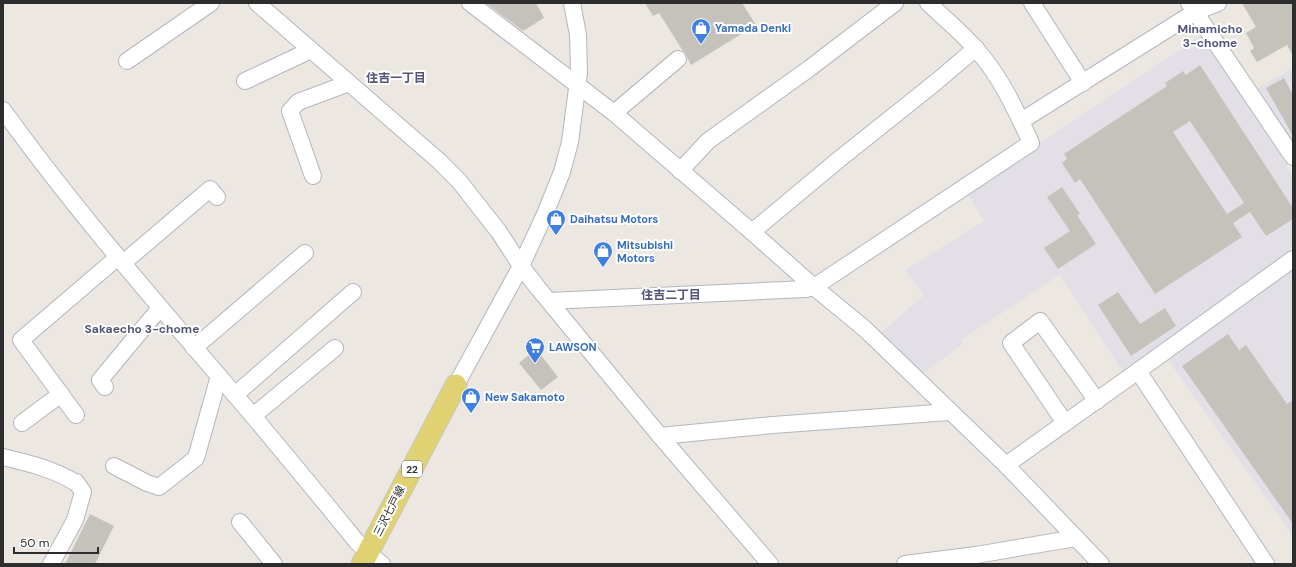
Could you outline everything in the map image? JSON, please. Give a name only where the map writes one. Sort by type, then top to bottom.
[{"type":"main road","name":"三沢七戸線","points":[[371,560],[395,500],[456,385]]},
{"type":"street","points":[[128,61],[211,3]]},
{"type":"street","points":[[257,3],[439,161],[458,181],[499,232],[522,266],[549,301],[660,436],[770,564]]},
{"type":"street","points":[[470,3],[614,113],[814,287],[865,329],[949,412],[1006,465],[1101,564]]},
{"type":"street","points":[[456,385],[522,266],[562,172],[570,142],[579,73],[578,35],[572,3]]},
{"type":"street","points":[[680,171],[708,141],[810,68],[895,3]]},
{"type":"street","points":[[549,301],[806,289],[814,287],[1032,143],[997,76],[976,48],[928,3]]},
{"type":"street","points":[[1032,3],[1082,83]]},
{"type":"street","points":[[1021,121],[1082,83],[1192,8],[1218,3]]},
{"type":"street","points":[[1192,8],[1293,157]]},
{"type":"street","points":[[752,232],[976,48]]},
{"type":"street","points":[[245,81],[311,50]]},
{"type":"street","points":[[614,113],[678,59]]},
{"type":"street","points":[[313,176],[290,112],[298,102],[349,83]]},
{"type":"street","points":[[3,110],[24,139],[120,260],[253,416],[371,560]]},
{"type":"street","points":[[76,415],[21,340],[210,189],[217,198]]},
{"type":"street","points":[[194,348],[306,253]]},
{"type":"street","points":[[1006,465],[1293,259]]},
{"type":"street","points":[[235,395],[353,292]]},
{"type":"street","points":[[105,387],[100,380],[160,308]]},
{"type":"street","points":[[1065,423],[1011,342],[1040,320],[1097,401]]},
{"type":"street","points":[[253,416],[334,348]]},
{"type":"street","points":[[1138,371],[1266,564]]},
{"type":"street","points":[[114,466],[147,483],[159,487],[196,458],[219,376]]},
{"type":"street","points":[[22,423],[61,394]]},
{"type":"street","points":[[660,436],[773,425],[949,412]]},
{"type":"street","points":[[3,457],[31,463],[65,476],[76,482],[83,492],[75,520],[51,564]]},
{"type":"street","points":[[240,522],[274,564]]},
{"type":"street","points":[[905,564],[976,555],[1076,538]]},
{"type":"shaded area","points":[[1202,35],[1293,175],[1293,248],[1123,372],[1060,275],[961,340],[963,344],[919,376],[877,336],[924,295],[905,270],[984,221],[966,192]]},
{"type":"shaded area","points":[[1293,68],[1293,144],[1258,88]]},
{"type":"shaded area","points":[[1293,270],[1293,536],[1168,360]]},
{"type":"building","points":[[486,3],[536,3],[544,18],[523,31]]},
{"type":"building","name":"Yamada Denki","points":[[645,3],[742,3],[756,25],[691,65],[659,13],[653,16]]},
{"type":"building","points":[[1242,3],[1293,3],[1293,56],[1287,45],[1257,62],[1250,51],[1254,48],[1246,33],[1256,27]]},
{"type":"building","points":[[1200,65],[1293,208],[1293,219],[1266,236],[1250,212],[1233,223],[1242,237],[1155,294],[1080,179],[1075,183],[1062,163],[1067,159],[1064,154],[1167,86],[1165,83],[1183,71],[1186,75]],"holes":[[[1190,121],[1244,203],[1227,214],[1173,132]]]},
{"type":"building","points":[[1284,78],[1293,95],[1293,136],[1266,88]]},
{"type":"building","points":[[1062,187],[1080,214],[1077,215],[1096,244],[1058,269],[1044,248],[1070,231],[1047,197]]},
{"type":"building","points":[[1118,292],[1140,324],[1165,308],[1176,326],[1131,356],[1098,305]]},
{"type":"building","points":[[1228,334],[1239,350],[1246,345],[1287,404],[1293,400],[1293,524],[1182,366]]},
{"type":"building","points":[[536,349],[558,377],[541,390],[519,363]]},
{"type":"building","points":[[90,514],[114,526],[95,564],[65,564]]},
{"type":"place","name":"Yamada Denki","points":[[701,45]]},
{"type":"place","name":"Daihatsu Motors","points":[[556,236]]},
{"type":"place","name":"Mitsubishi Motors","points":[[603,268]]},
{"type":"place","name":"LAWSON","points":[[535,364]]},
{"type":"place","name":"New Sakamoto","points":[[471,414]]},
{"type":"district","name":"Minamicho 3-chome","points":[[1210,36]]},
{"type":"district","name":"住吉一丁目","points":[[396,78]]},
{"type":"district","name":"住吉二丁目","points":[[671,295]]},
{"type":"district","name":"Sakaecho 3-chome","points":[[142,329]]}]
